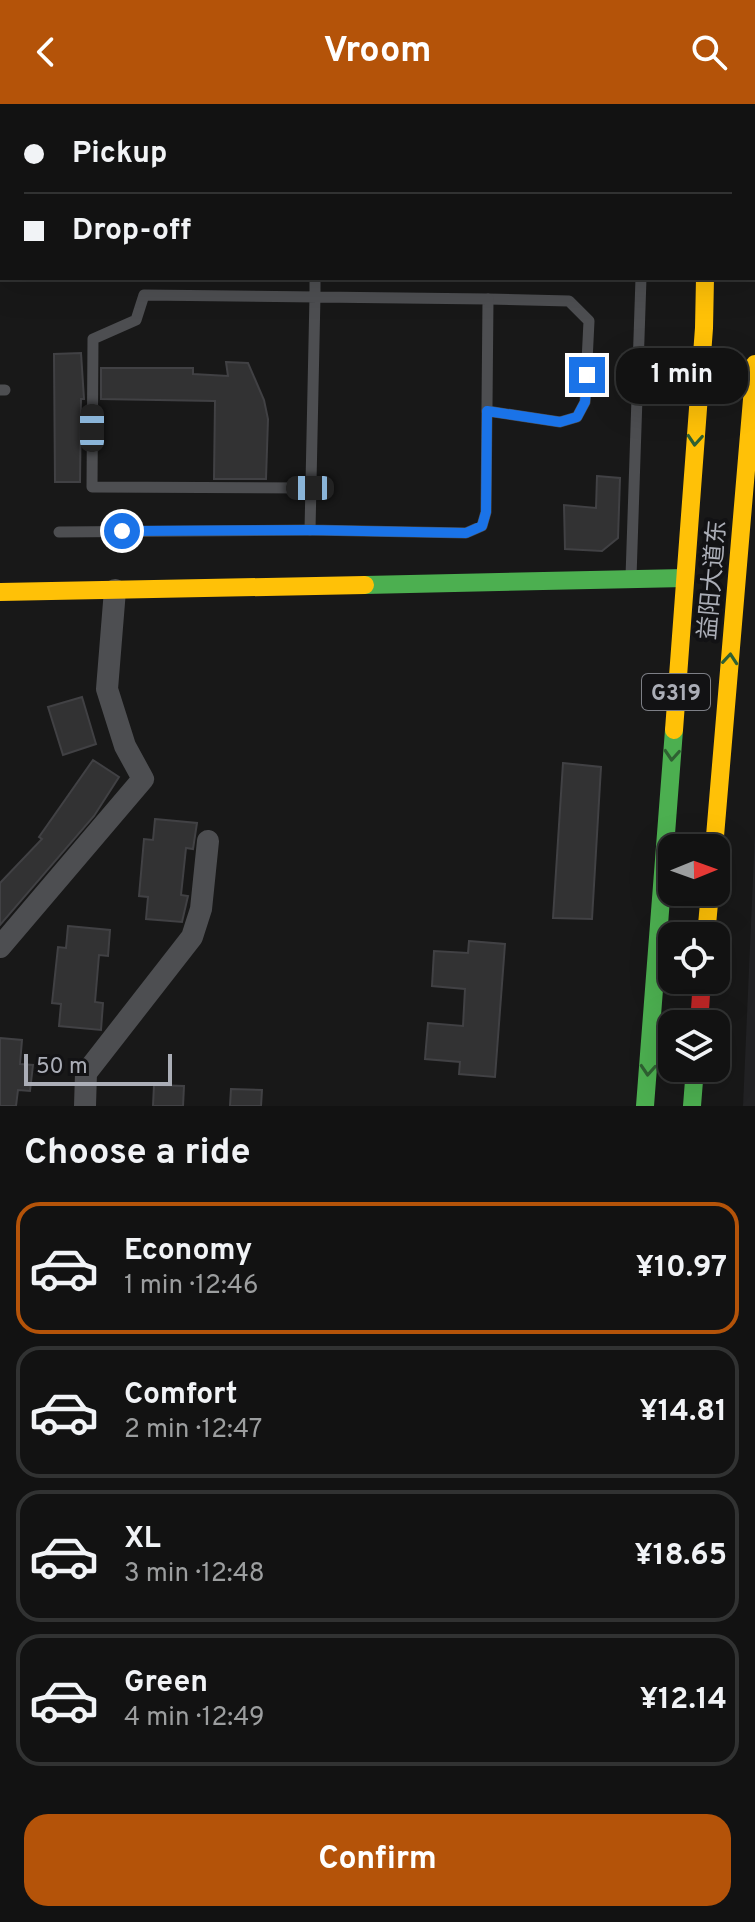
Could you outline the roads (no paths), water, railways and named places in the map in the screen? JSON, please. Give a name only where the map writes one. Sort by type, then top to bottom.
[{"type":"main road","name":"G319","points":[[645,1106],[685,578],[706,393],[705,280]]},
{"type":"main road","name":"益阳大道东","points":[[715,834],[746,396],[755,364]]},
{"type":"main road","points":[[0,592],[685,578]]},
{"type":"main road","points":[[692,1106],[694,1082]]},
{"type":"street","points":[[0,947],[143,779],[125,746],[107,689],[115,590]]},
{"type":"street","points":[[85,1106],[86,1073],[192,937],[201,909],[208,841]]},
{"type":"lane","points":[[310,530],[315,280]]},
{"type":"lane","points":[[630,579],[641,280]]},
{"type":"lane","points":[[310,488],[92,487],[93,339],[136,320],[144,295],[315,295],[569,301],[589,321],[585,402],[577,417],[560,422],[487,411]]},
{"type":"lane","points":[[59,532],[310,530],[466,533],[482,526],[486,512],[488,299]]}]
